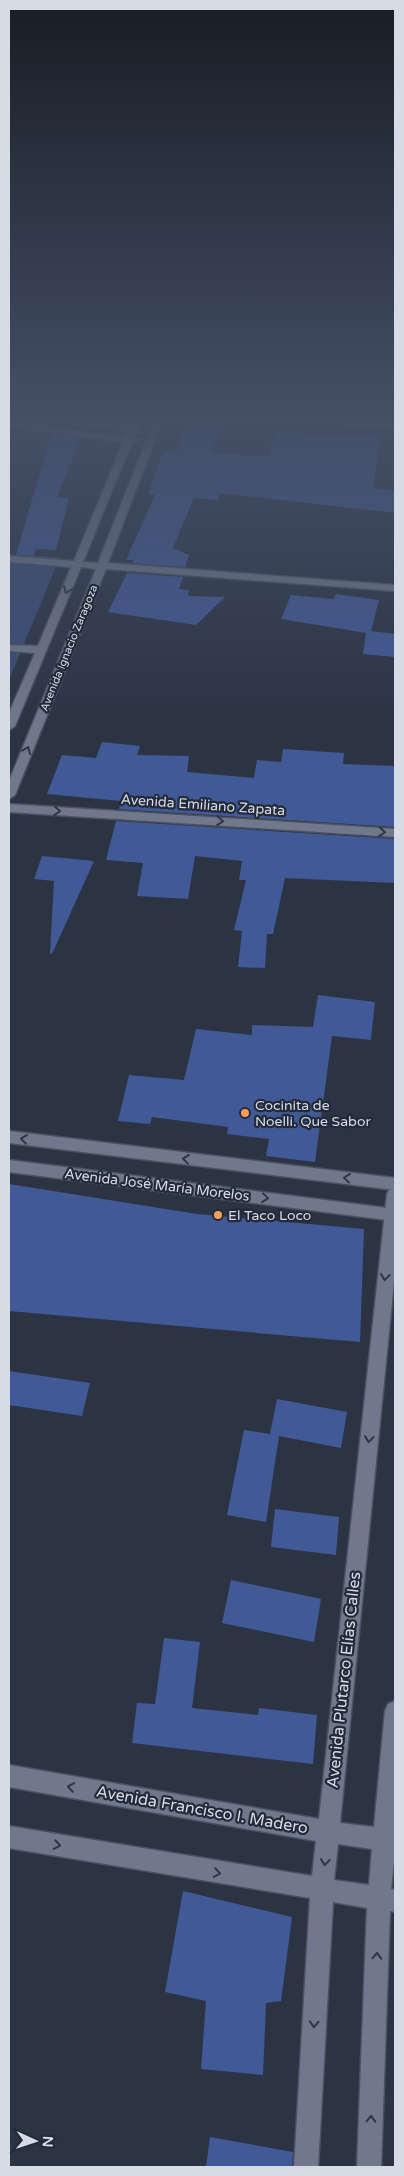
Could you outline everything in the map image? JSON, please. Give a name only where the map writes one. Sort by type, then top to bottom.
[{"type":"street","name":"Avenida Ignacio Zaragoza","points":[[9,726],[78,565],[109,518]]},
{"type":"street","name":"Avenida Ignacio Zaragoza","points":[[9,795],[102,566],[110,518]]},
{"type":"street","points":[[9,559],[395,588]]},
{"type":"street","points":[[9,648],[42,650]]},
{"type":"street","name":"Avenida Emiliano Zapata","points":[[9,808],[395,833]]},
{"type":"street","points":[[9,1137],[395,1184]]},
{"type":"street","name":"Avenida José María Morelos","points":[[9,1166],[394,1215]]},
{"type":"street","name":"Avenida Plutarco Elías Calles","points":[[306,2167],[322,1890],[395,1194]]},
{"type":"street","points":[[369,2167],[387,1900],[395,1711]]},
{"type":"street","name":"Avenida Francisco I. Madero","points":[[9,1776],[328,1832],[390,1840]]},
{"type":"street","points":[[9,1837],[387,1900]]},
{"type":"shaded area","points":[[9,555],[60,557],[9,680]]},
{"type":"building","points":[[27,518],[64,518],[56,550],[36,549],[34,556],[16,555]]},
{"type":"building","points":[[145,518],[186,518],[173,548],[189,555],[185,567],[132,563],[133,560],[126,560]]},
{"type":"building","points":[[127,573],[183,577],[179,589],[189,590],[188,596],[225,597],[196,625],[108,612]]},
{"type":"building","points":[[336,594],[379,600],[371,631],[395,634],[395,657],[363,654],[366,633],[281,619],[291,595],[334,599]]},
{"type":"building","points":[[102,742],[140,746],[137,755],[189,756],[187,772],[254,778],[257,760],[281,762],[283,749],[344,753],[343,764],[395,766],[395,827],[119,809],[121,801],[47,794],[62,755],[96,758]]},
{"type":"building","points":[[116,821],[395,839],[395,883],[285,878],[273,934],[267,934],[265,968],[238,967],[242,931],[234,930],[246,880],[239,880],[242,861],[195,856],[188,899],[137,896],[143,863],[106,860]]},
{"type":"building","points":[[42,856],[94,861],[52,954],[50,953],[54,881],[34,879]]},
{"type":"building","points":[[318,995],[375,1002],[371,1040],[332,1036],[315,1162],[266,1156],[269,1139],[227,1134],[228,1127],[152,1117],[150,1124],[118,1121],[129,1075],[184,1080],[196,1029],[252,1035],[252,1025],[313,1027]]},
{"type":"building","points":[[9,1184],[197,1214],[364,1229],[360,1342],[9,1311]]},
{"type":"building","points":[[9,1371],[90,1383],[82,1416],[9,1405]]},
{"type":"building","points":[[277,1399],[347,1412],[341,1448],[279,1436],[266,1522],[227,1515],[244,1430],[270,1434]]},
{"type":"building","points":[[275,1509],[339,1517],[336,1555],[271,1547]]},
{"type":"building","points":[[231,1580],[321,1599],[314,1642],[222,1623]]},
{"type":"building","points":[[164,1638],[200,1642],[192,1708],[258,1715],[259,1708],[317,1715],[313,1764],[132,1743],[137,1703],[155,1704]]},
{"type":"building","points":[[183,1891],[292,1917],[281,2001],[266,2003],[263,2075],[201,2069],[206,2001],[165,1992]]},
{"type":"building","points":[[210,2137],[293,2152],[292,2167],[206,2167]]},
{"type":"place","name":"Cocinita de Noelli. Que Sabor","points":[[245,1113]]},
{"type":"place","name":"El Taco Loco","points":[[218,1215]]}]
